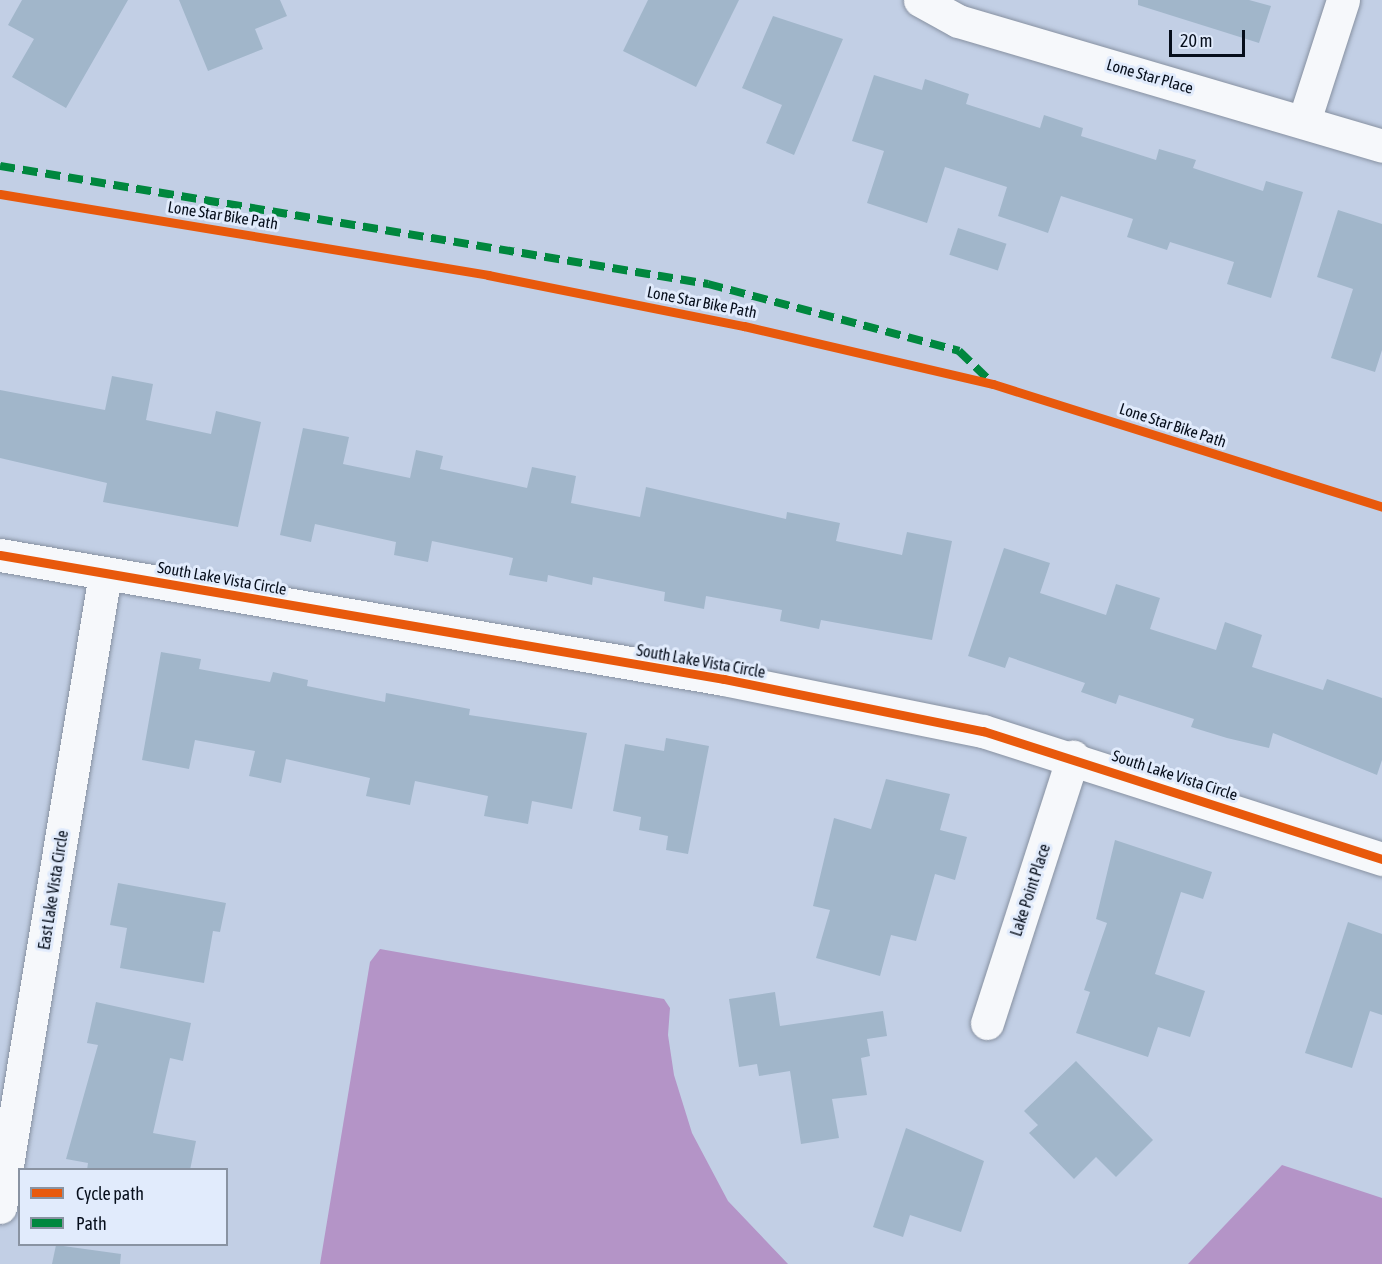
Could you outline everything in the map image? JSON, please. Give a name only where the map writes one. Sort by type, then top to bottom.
[{"type":"street","name":"Lone Star Place","points":[[920,0],[957,21],[1304,121],[1382,146]]},
{"type":"street","points":[[1304,121],[1343,0]]},
{"type":"street","name":"South Lake Vista Circle","points":[[0,555],[724,679],[983,731],[1073,757],[1382,859]]},
{"type":"street","name":"East Lake Vista Circle","points":[[0,1207],[105,573]]},
{"type":"street","name":"Lake Point Place","points":[[987,1023],[1073,757]]},
{"type":"shaded area","points":[[380,949],[664,999],[670,1008],[668,1035],[674,1075],[692,1133],[728,1201],[788,1264],[320,1264],[370,962]]},
{"type":"shaded area","points":[[1282,1165],[1382,1198],[1382,1264],[1188,1264]]},
{"type":"building","points":[[22,0],[128,0],[66,108],[12,77],[34,39],[8,25]]},
{"type":"building","points":[[179,0],[280,0],[287,16],[255,29],[263,49],[208,71]]},
{"type":"building","points":[[648,0],[739,0],[696,87],[623,51]]},
{"type":"building","points":[[1138,0],[1249,0],[1271,6],[1259,43],[1138,5]]},
{"type":"building","points":[[773,16],[843,39],[794,155],[766,143],[782,105],[742,88]]},
{"type":"building","points":[[874,75],[922,90],[925,79],[969,94],[966,104],[1040,128],[1044,115],[1083,128],[1081,136],[1156,160],[1159,149],[1196,160],[1193,168],[1263,191],[1266,181],[1303,192],[1271,298],[1227,284],[1234,262],[1170,242],[1167,250],[1127,237],[1133,219],[1061,196],[1048,233],[998,216],[1007,187],[945,167],[927,223],[867,203],[884,151],[852,141]]},
{"type":"building","points":[[1338,210],[1382,224],[1382,350],[1375,372],[1331,358],[1353,289],[1317,277]]},
{"type":"building","points":[[958,228],[1007,244],[998,270],[949,255]]},
{"type":"building","points":[[112,376],[153,384],[146,420],[211,434],[216,411],[261,422],[238,527],[103,502],[107,483],[0,458],[0,390],[105,410]]},
{"type":"building","points":[[303,428],[349,437],[343,464],[410,478],[416,450],[443,456],[440,469],[527,488],[532,467],[576,476],[571,503],[640,517],[646,487],[786,519],[787,512],[840,523],[836,541],[902,555],[907,532],[952,541],[932,640],[821,620],[819,629],[780,621],[782,610],[706,596],[704,609],[664,601],[665,592],[593,577],[592,585],[548,575],[547,582],[509,575],[513,558],[432,541],[428,562],[394,555],[396,542],[315,524],[311,542],[280,535]]},
{"type":"building","points":[[1004,548],[1050,563],[1040,593],[1106,615],[1116,584],[1160,598],[1150,629],[1216,650],[1225,622],[1262,635],[1252,667],[1323,690],[1327,679],[1382,698],[1382,760],[1377,775],[1273,733],[1269,748],[1227,738],[1191,727],[1194,719],[1119,695],[1116,704],[1081,692],[1085,683],[1009,657],[1005,668],[968,656]]},
{"type":"building","points":[[161,652],[201,659],[199,669],[270,682],[273,672],[308,680],[307,686],[385,702],[386,693],[470,709],[469,715],[587,733],[572,809],[532,801],[528,824],[484,816],[488,796],[415,781],[410,805],[366,796],[370,778],[286,759],[281,783],[249,776],[255,751],[195,740],[189,769],[142,760]]},
{"type":"building","points":[[666,738],[709,746],[688,854],[666,850],[668,836],[639,830],[641,817],[613,811],[625,744],[664,751]]},
{"type":"building","points":[[886,779],[950,794],[940,830],[967,837],[955,880],[935,874],[916,941],[891,935],[880,976],[816,958],[830,910],[813,906],[834,818],[871,829]]},
{"type":"building","points":[[1115,840],[1212,872],[1203,899],[1181,892],[1155,974],[1205,991],[1190,1037],[1158,1027],[1148,1057],[1076,1033],[1090,992],[1084,990],[1107,923],[1096,919]]},
{"type":"building","points":[[118,883],[226,903],[220,932],[213,931],[204,983],[120,968],[127,928],[110,925]]},
{"type":"building","points":[[1348,922],[1382,934],[1382,1015],[1370,1011],[1352,1068],[1305,1053]]},
{"type":"building","points":[[775,992],[780,1026],[883,1011],[887,1036],[867,1039],[870,1056],[861,1058],[867,1095],[832,1099],[839,1138],[801,1144],[790,1071],[759,1076],[757,1064],[739,1067],[729,999]]},
{"type":"building","points":[[96,1002],[191,1023],[183,1061],[170,1058],[153,1133],[196,1141],[190,1168],[87,1168],[88,1163],[66,1159],[98,1045],[87,1043]]},
{"type":"building","points":[[1076,1061],[1153,1140],[1116,1177],[1096,1157],[1074,1179],[1029,1133],[1038,1125],[1024,1111]]},
{"type":"building","points":[[906,1128],[984,1161],[961,1232],[910,1215],[903,1237],[873,1227]]},
{"type":"building","points":[[56,1246],[121,1254],[120,1264],[52,1264]]},
{"type":"marked path","points":[[0,166],[708,284],[959,351],[989,380]]},
{"type":"cycle path","name":"Lone Star Bike Path","points":[[0,194],[488,275],[744,326],[993,384],[1382,507]]},
{"type":"cycle path","points":[[0,555],[724,679],[983,731],[1382,859]]}]
